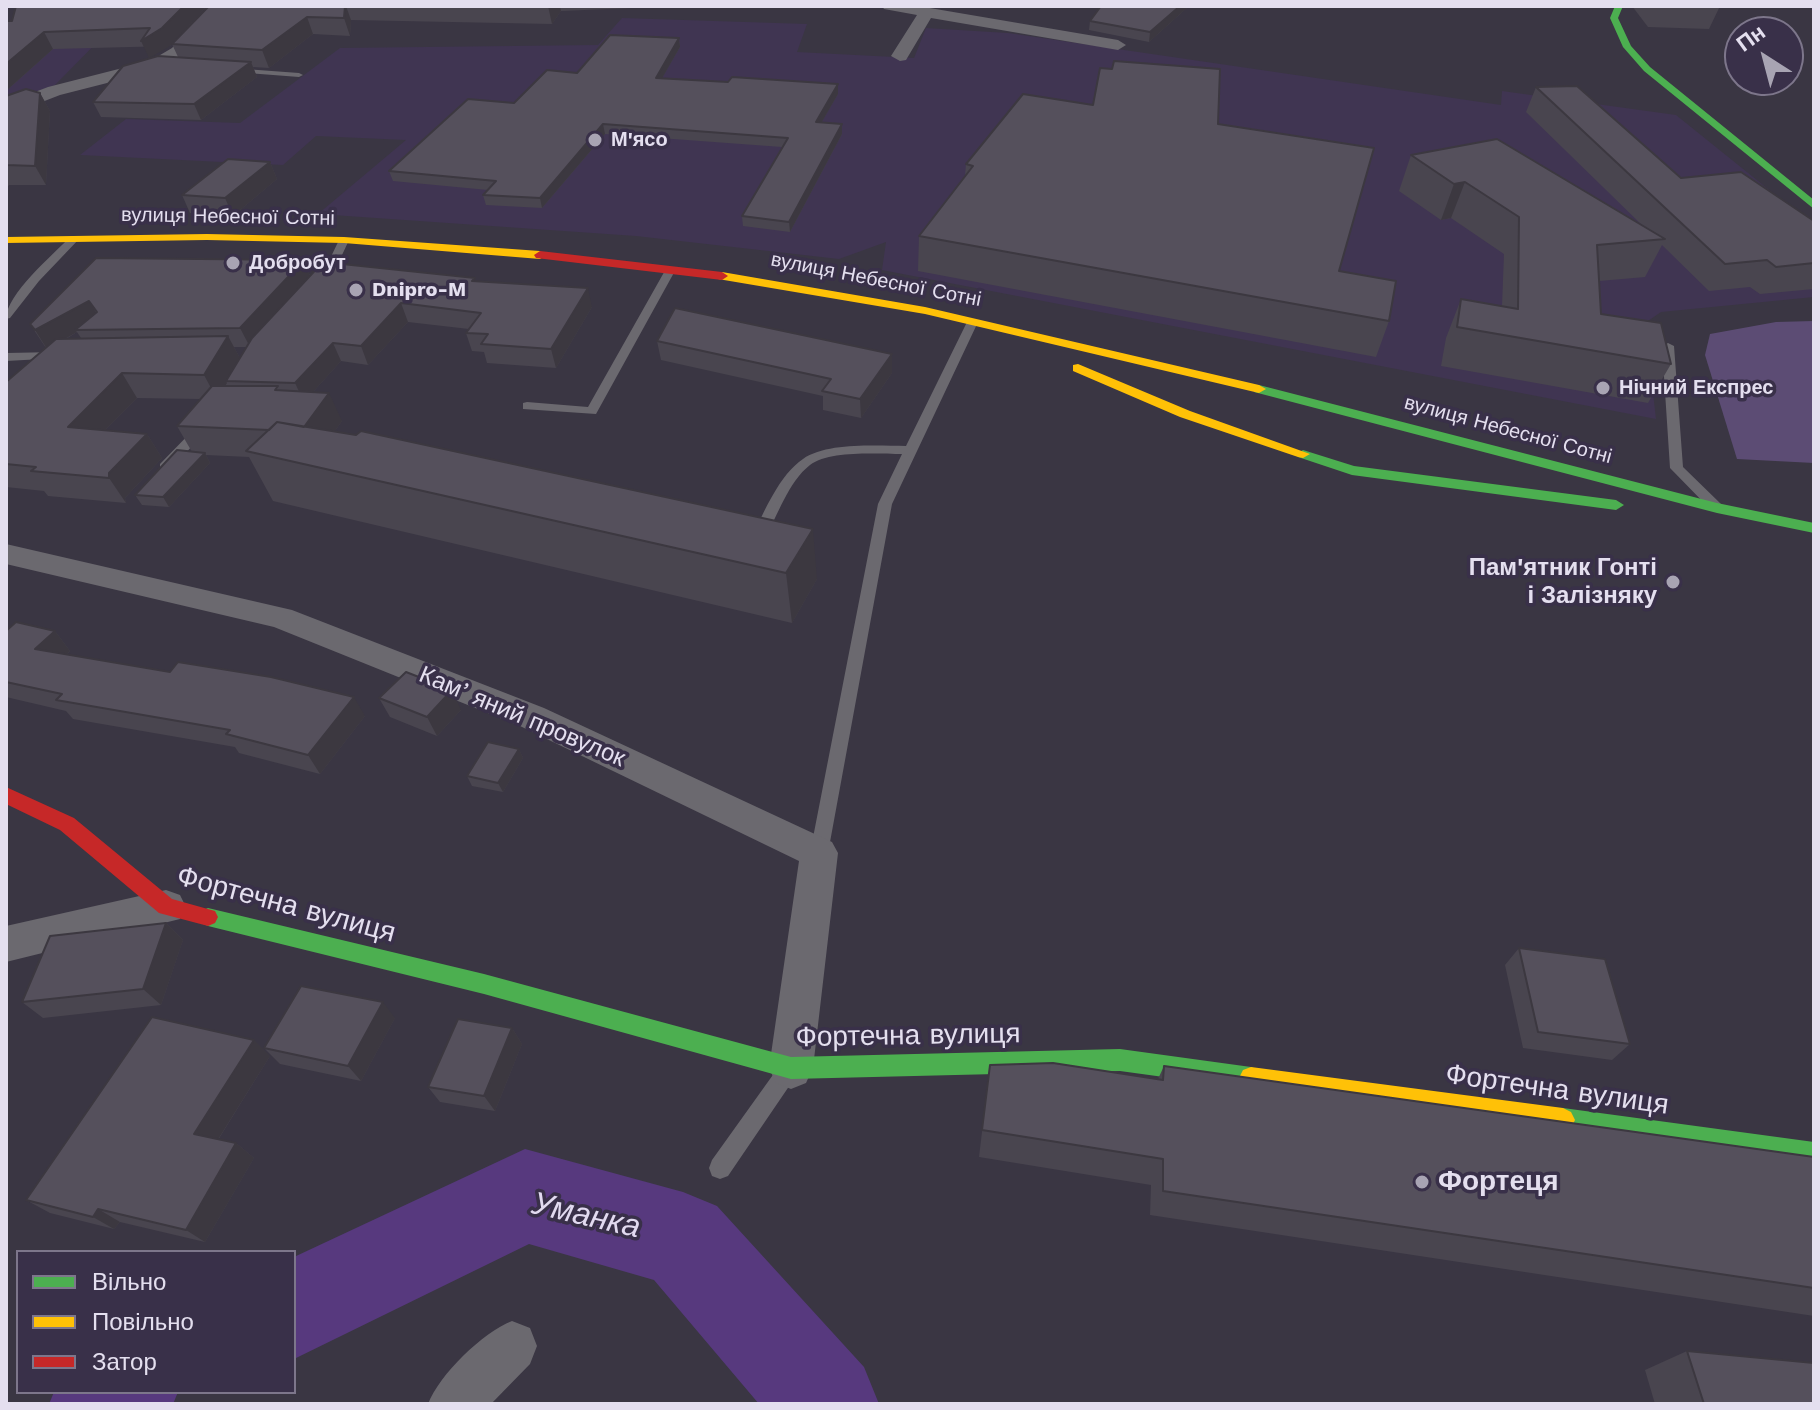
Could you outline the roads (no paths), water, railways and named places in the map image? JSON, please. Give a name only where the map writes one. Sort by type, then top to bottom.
[{"type":"main road","points":[[1619,6],[1614,18],[1627,47],[1647,69],[1814,206]]},
{"type":"main road","name":"вулиця Небесної Сотні","points":[[6,240],[207,237],[344,240],[566,257],[799,285],[972,322],[1363,414],[1717,508]]},
{"type":"main road","points":[[972,322],[1185,414],[1352,470],[1608,504],[1717,508],[1786,504]]},
{"type":"main road","points":[[1352,470],[1372,461],[1379,448],[1381,432],[1363,414]]},
{"type":"main road","points":[[1717,508],[1814,528]]},
{"type":"main road","name":"Фортечна вулиця","points":[[6,795],[67,824],[166,907],[484,984],[791,1068],[1120,1060],[1814,1154]]},
{"type":"street","points":[[6,110],[54,91],[164,66],[220,6]]},
{"type":"street","points":[[890,6],[1118,45]]},
{"type":"street","points":[[900,56],[926,13]]},
{"type":"street","name":"Камʼяний провулок","points":[[6,554],[281,618],[532,717],[819,853]]},
{"type":"street","points":[[791,1068],[819,853]]},
{"type":"street","points":[[6,944],[166,907]]},
{"type":"street","points":[[454,1404],[512,1346]]},
{"type":"lane","points":[[220,70],[299,75]]},
{"type":"lane","points":[[6,316],[35,279],[75,238]]},
{"type":"lane","points":[[312,289],[331,268],[344,240]]},
{"type":"lane","points":[[527,406],[592,411],[671,269]]},
{"type":"lane","points":[[819,853],[885,504],[972,322]]},
{"type":"lane","points":[[1668,346],[1677,468],[1717,508]]},
{"type":"lane","points":[[6,357],[68,356]]},
{"type":"lane","points":[[154,480],[212,417]]},
{"type":"lane","points":[[746,542],[759,537],[778,500],[807,461],[851,450],[911,450]]},
{"type":"lane","points":[[720,1168],[791,1068]]},
{"type":"waterway","name":"Уманка","points":[[296,1308],[525,1196],[683,1240],[827,1404]]},
{"type":"waterway","name":"Уманка","points":[[101,1404],[122,1394]]},
{"type":"place","name":"М'ясо","points":[[595,140]]},
{"type":"place","name":"Добробут","points":[[233,263]]},
{"type":"place","name":"Dnipro-M","points":[[356,290]]},
{"type":"place","name":"Нічний Експрес","points":[[1603,388]]},
{"type":"place","name":"Пам'ятник Гонті і Залізняку","points":[[1673,582]]},
{"type":"place","name":"Фортеця","points":[[1422,1182]]}]
